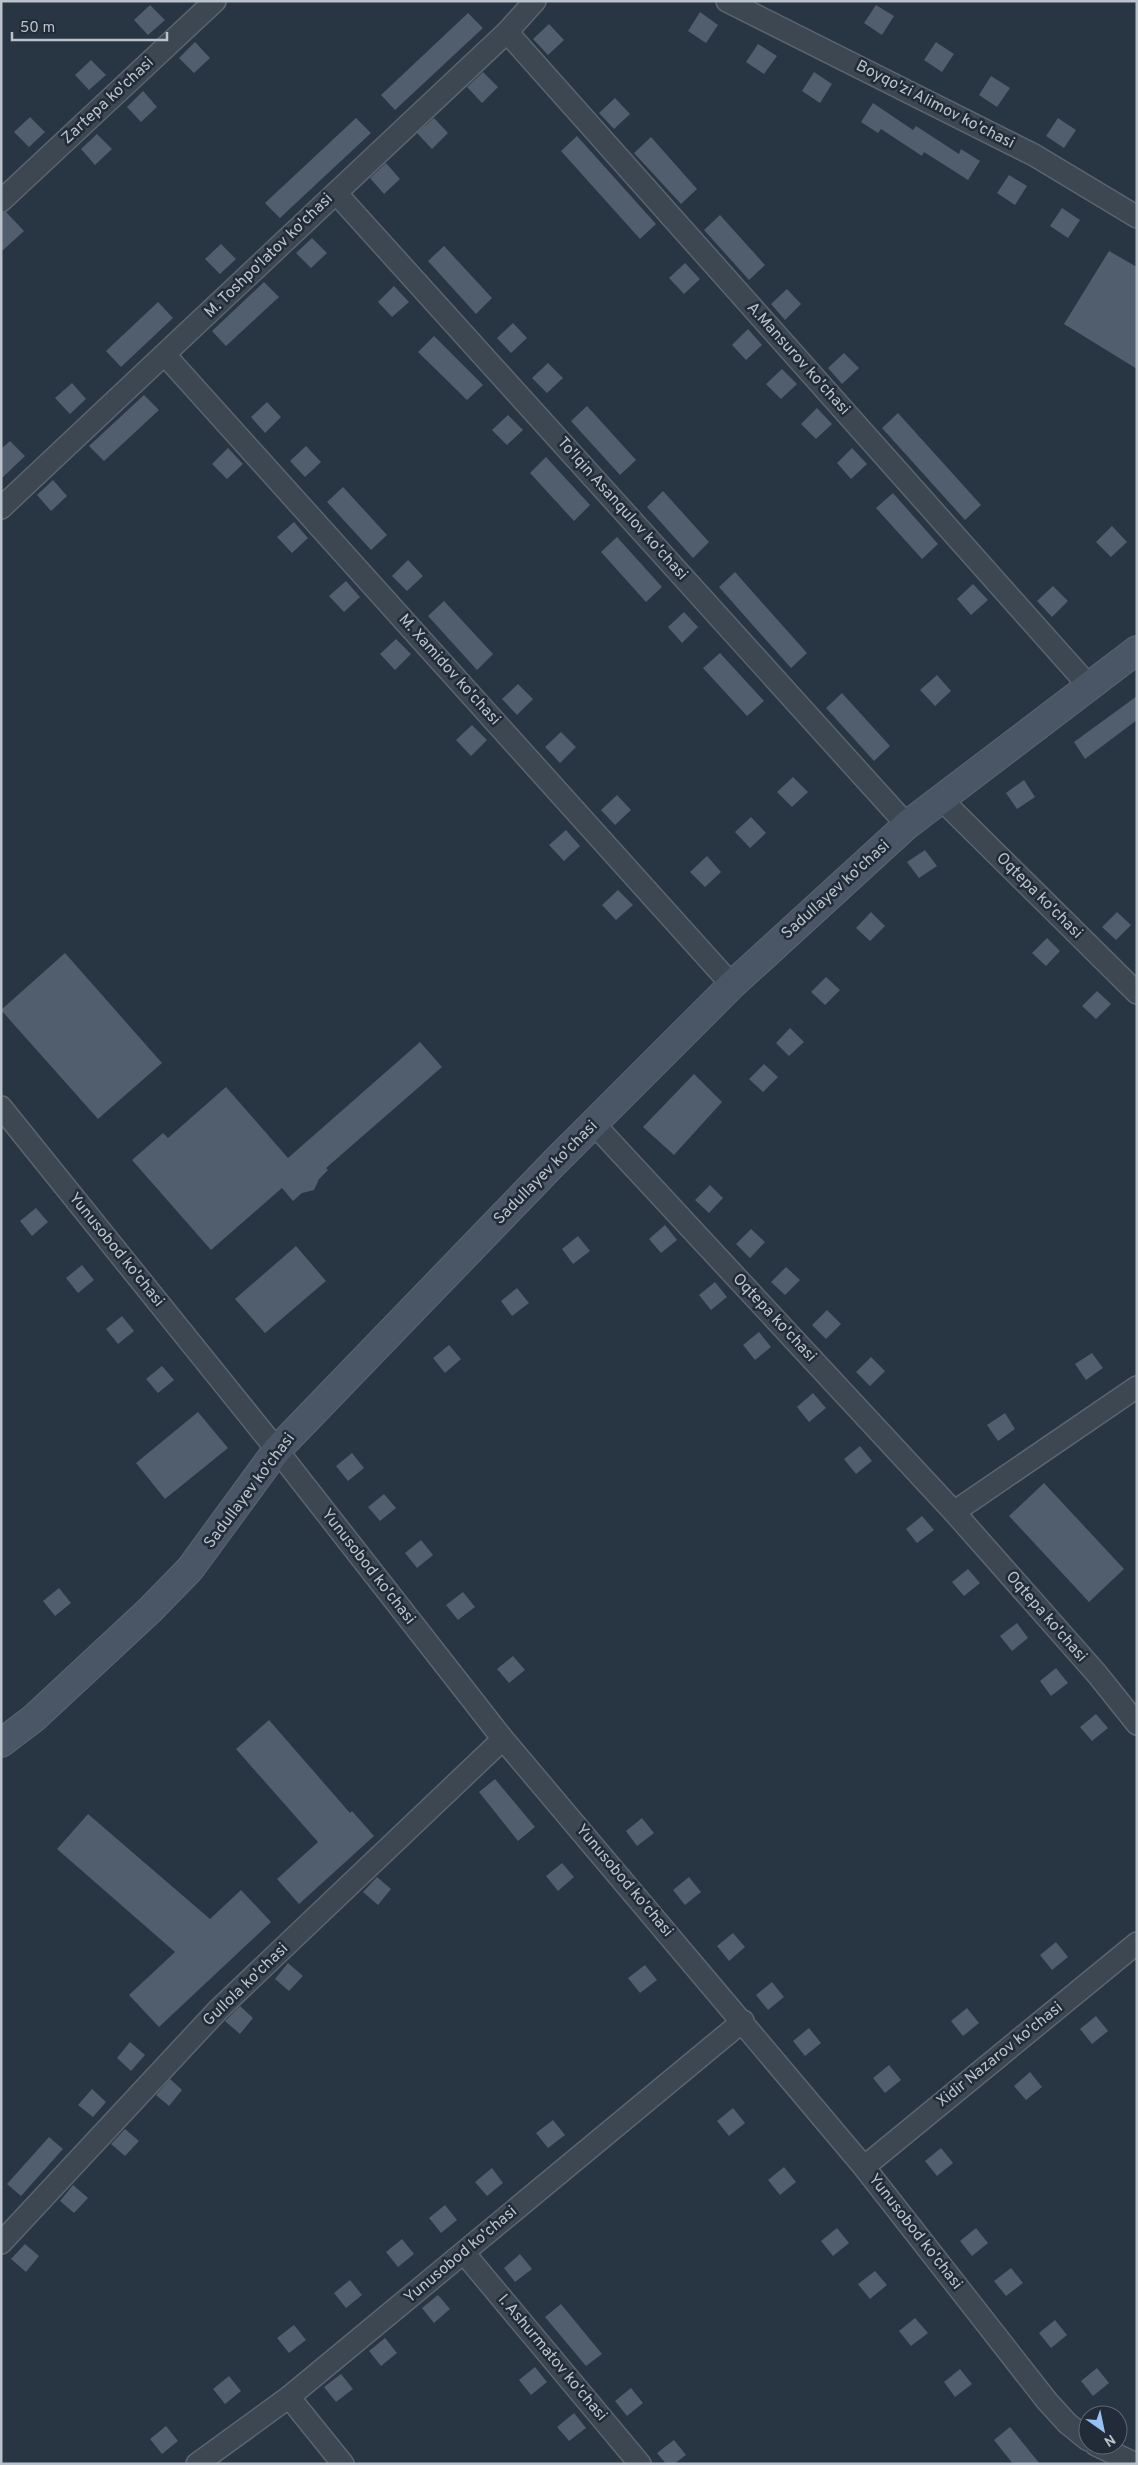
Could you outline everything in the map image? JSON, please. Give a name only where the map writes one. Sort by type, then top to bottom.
[{"type":"main road","name":"Sadullayev ko'chasi","points":[[1,1743],[34,1718],[150,1610],[190,1569],[277,1450],[732,985],[908,825],[1137,650]]},
{"type":"street","name":"Zartepa ko'chasi","points":[[1,201],[215,1]]},
{"type":"street","name":"M. Toshpo'latov ko'chasi","points":[[1,508],[507,32],[535,1]]},
{"type":"street","name":"Boyqo'zi Alimov ko'chasi","points":[[728,1],[1034,155],[1137,217]]},
{"type":"street","name":"A.Mansurov ko'chasi","points":[[507,32],[1089,686]]},
{"type":"street","name":"To'lqin Asanqulov ko'chasi","points":[[336,193],[908,825]]},
{"type":"street","name":"M. Xamidov ko'chasi","points":[[165,355],[732,985]]},
{"type":"street","name":"Oqtepa ko'chasi","points":[[941,799],[1137,993]]},
{"type":"street","name":"Yunusobod ko'chasi","points":[[1,1107],[277,1450],[503,1739],[743,2021],[864,2167],[1047,2401],[1078,2432]]},
{"type":"street","name":"Oqtepa ko'chasi","points":[[594,1124],[954,1512],[1097,1674],[1137,1724]]},
{"type":"street","points":[[954,1512],[1137,1388]]},
{"type":"street","name":"Gullola ko'chasi","points":[[1,2243],[218,2010],[503,1739]]},
{"type":"street","name":"Xidir Nazarov ko'chasi","points":[[864,2167],[1137,1943]]},
{"type":"street","name":"Yunusobod ko'chasi","points":[[197,2464],[289,2397],[743,2021]]},
{"type":"street","name":"I. Ashurmatov ko'chasi","points":[[464,2253],[640,2464]]},
{"type":"street","points":[[289,2397],[343,2464]]},
{"type":"street","points":[[1117,2455],[1136,2464]]},
{"type":"building","points":[[150,5],[165,20],[148,35],[134,20]]},
{"type":"building","points":[[876,5],[894,16],[882,35],[864,23]]},
{"type":"building","points":[[700,12],[718,25],[706,43],[688,31]]},
{"type":"building","points":[[468,13],[483,28],[395,110],[381,95]]},
{"type":"building","points":[[549,24],[564,40],[548,55],[533,39]]},
{"type":"building","points":[[195,42],[210,58],[194,73],[179,58]]},
{"type":"building","points":[[936,42],[954,54],[942,72],[924,60]]},
{"type":"building","points":[[758,44],[777,56],[764,74],[746,62]]},
{"type":"building","points":[[91,60],[106,75],[89,90],[75,75]]},
{"type":"building","points":[[483,72],[498,87],[482,103],[467,87]]},
{"type":"building","points":[[814,72],[832,84],[820,103],[802,91]]},
{"type":"building","points":[[991,76],[1010,88],[997,107],[979,95]]},
{"type":"building","points":[[143,91],[157,107],[141,122],[127,107]]},
{"type":"building","points":[[615,98],[630,114],[614,129],[599,113]]},
{"type":"building","points":[[873,103],[913,130],[916,126],[959,154],[961,149],[980,161],[968,180],[924,152],[922,156],[881,129],[878,133],[861,122]]},
{"type":"building","points":[[30,117],[45,132],[29,147],[14,132]]},
{"type":"building","points":[[356,118],[371,133],[280,218],[265,203]]},
{"type":"building","points":[[434,118],[448,133],[432,149],[417,133]]},
{"type":"building","points":[[1058,118],[1076,130],[1064,148],[1046,136]]},
{"type":"building","points":[[97,134],[112,149],[95,165],[81,149]]},
{"type":"building","points":[[577,136],[656,224],[640,239],[561,151]]},
{"type":"building","points":[[651,137],[697,189],[681,204],[634,153]]},
{"type":"building","points":[[386,163],[400,179],[384,194],[370,178]]},
{"type":"building","points":[[1009,175],[1027,186],[1015,205],[997,193]]},
{"type":"building","points":[[1062,208],[1080,220],[1068,238],[1050,226]]},
{"type":"building","points":[[6,212],[24,231],[1,252],[1,213]]},
{"type":"building","points":[[720,215],[765,265],[749,280],[704,230]]},
{"type":"building","points":[[312,238],[327,253],[311,268],[296,253]]},
{"type":"building","points":[[221,244],[236,259],[220,274],[205,259]]},
{"type":"building","points":[[444,246],[492,298],[476,314],[428,261]]},
{"type":"building","points":[[1109,251],[1137,267],[1137,369],[1064,324]]},
{"type":"building","points":[[685,263],[700,279],[684,294],[669,278]]},
{"type":"building","points":[[264,282],[279,297],[226,346],[212,331]]},
{"type":"building","points":[[394,286],[409,302],[392,317],[378,302]]},
{"type":"building","points":[[787,289],[801,304],[785,320],[771,304]]},
{"type":"building","points":[[158,302],[173,318],[121,367],[106,351]]},
{"type":"building","points":[[513,323],[527,338],[511,353],[497,338]]},
{"type":"building","points":[[748,329],[762,345],[746,360],[732,345]]},
{"type":"building","points":[[434,336],[483,385],[467,400],[418,352]]},
{"type":"building","points":[[844,353],[859,368],[842,384],[828,368]]},
{"type":"building","points":[[548,363],[563,378],[547,393],[532,378]]},
{"type":"building","points":[[782,369],[797,384],[781,399],[766,384]]},
{"type":"building","points":[[72,383],[86,399],[70,414],[55,398]]},
{"type":"building","points":[[144,395],[159,410],[104,461],[89,446]]},
{"type":"building","points":[[267,402],[281,417],[265,433],[251,417]]},
{"type":"building","points":[[587,406],[636,460],[620,475],[571,421]]},
{"type":"building","points":[[817,408],[832,424],[816,439],[801,424]]},
{"type":"building","points":[[898,413],[981,505],[965,520],[882,428]]},
{"type":"building","points":[[508,415],[523,430],[507,445],[492,430]]},
{"type":"building","points":[[10,441],[25,456],[1,479],[1,449]]},
{"type":"building","points":[[306,446],[321,462],[305,477],[290,461]]},
{"type":"building","points":[[228,448],[243,464],[227,479],[212,464]]},
{"type":"building","points":[[852,448],[867,464],[851,479],[837,463]]},
{"type":"building","points":[[546,457],[590,505],[574,521],[530,473]]},
{"type":"building","points":[[53,480],[67,496],[51,511],[37,495]]},
{"type":"building","points":[[343,487],[387,535],[371,550],[327,502]]},
{"type":"building","points":[[663,491],[709,542],[693,558],[647,507]]},
{"type":"building","points":[[893,493],[938,544],[922,559],[876,508]]},
{"type":"building","points":[[294,522],[308,538],[292,553],[277,537]]},
{"type":"building","points":[[1112,526],[1127,542],[1111,557],[1096,542]]},
{"type":"building","points":[[617,537],[662,587],[646,602],[601,552]]},
{"type":"building","points":[[408,560],[423,576],[407,591],[392,576]]},
{"type":"building","points":[[735,572],[807,653],[791,668],[719,587]]},
{"type":"building","points":[[346,581],[360,597],[344,612],[329,596]]},
{"type":"building","points":[[973,584],[988,600],[971,615],[957,599]]},
{"type":"building","points":[[1053,586],[1068,601],[1052,617],[1037,601]]},
{"type":"building","points":[[444,601],[493,654],[477,670],[428,616]]},
{"type":"building","points":[[684,612],[698,627],[682,643],[668,627]]},
{"type":"building","points":[[396,639],[411,654],[395,670],[380,654]]},
{"type":"building","points":[[720,653],[764,701],[747,716],[703,668]]},
{"type":"building","points":[[937,675],[951,691],[935,706],[920,690]]},
{"type":"building","points":[[518,684],[533,699],[517,715],[502,699]]},
{"type":"building","points":[[842,693],[890,746],[874,761],[826,708]]},
{"type":"building","points":[[1137,696],[1137,720],[1085,759],[1074,742]]},
{"type":"building","points":[[472,725],[487,740],[471,756],[456,740]]},
{"type":"building","points":[[561,732],[576,747],[560,763],[545,747]]},
{"type":"building","points":[[793,777],[808,792],[792,807],[777,792]]},
{"type":"building","points":[[1024,780],[1035,797],[1017,809],[1006,793]]},
{"type":"building","points":[[617,795],[631,810],[615,825],[601,810]]},
{"type":"building","points":[[751,817],[766,833],[750,848],[735,832]]},
{"type":"building","points":[[566,830],[580,846],[564,861],[549,845]]},
{"type":"building","points":[[925,850],[937,866],[919,878],[907,862]]},
{"type":"building","points":[[707,856],[721,872],[705,887],[690,872]]},
{"type":"building","points":[[618,890],[633,905],[616,920],[602,905]]},
{"type":"building","points":[[871,912],[885,926],[870,941],[856,928]]},
{"type":"building","points":[[1117,912],[1131,925],[1116,940],[1102,927]]},
{"type":"building","points":[[1047,938],[1060,951],[1046,966],[1032,953]]},
{"type":"building","points":[[65,953],[162,1063],[98,1119],[1,1010]]},
{"type":"building","points":[[826,977],[840,990],[825,1005],[811,992]]},
{"type":"building","points":[[1097,991],[1111,1004],[1096,1019],[1082,1006]]},
{"type":"building","points":[[790,1028],[804,1042],[789,1056],[776,1043]]},
{"type":"building","points":[[420,1042],[442,1067],[326,1168],[328,1170],[319,1179],[314,1190],[302,1193],[293,1201],[282,1188],[211,1250],[132,1160],[163,1133],[168,1138],[226,1087],[288,1158]]},
{"type":"building","points":[[764,1064],[778,1077],[763,1092],[749,1079]]},
{"type":"building","points":[[694,1074],[722,1102],[674,1155],[643,1127]]},
{"type":"building","points":[[710,1185],[723,1198],[709,1213],[695,1200]]},
{"type":"building","points":[[36,1208],[48,1222],[32,1236],[20,1221]]},
{"type":"building","points":[[665,1225],[677,1240],[661,1253],[649,1239]]},
{"type":"building","points":[[751,1229],[765,1242],[750,1258],[736,1244]]},
{"type":"building","points":[[578,1236],[590,1251],[573,1264],[562,1249]]},
{"type":"building","points":[[296,1246],[326,1281],[265,1333],[235,1299]]},
{"type":"building","points":[[82,1265],[94,1280],[78,1293],[66,1278]]},
{"type":"building","points":[[786,1267],[800,1280],[785,1295],[771,1282]]},
{"type":"building","points":[[715,1282],[727,1297],[711,1310],[699,1295]]},
{"type":"building","points":[[517,1288],[529,1303],[512,1316],[501,1301]]},
{"type":"building","points":[[827,1310],[841,1324],[826,1339],[812,1325]]},
{"type":"building","points":[[122,1316],[134,1331],[118,1344],[106,1329]]},
{"type":"building","points":[[759,1332],[771,1347],[755,1360],[743,1345]]},
{"type":"building","points":[[449,1345],[461,1359],[445,1373],[433,1358]]},
{"type":"building","points":[[1092,1353],[1103,1368],[1086,1380],[1075,1364]]},
{"type":"building","points":[[871,1357],[885,1371],[870,1386],[856,1372]]},
{"type":"building","points":[[162,1366],[174,1380],[158,1393],[146,1379]]},
{"type":"building","points":[[813,1393],[826,1408],[809,1422],[797,1407]]},
{"type":"building","points":[[198,1412],[228,1448],[165,1499],[136,1463]]},
{"type":"building","points":[[1005,1413],[1015,1429],[998,1441],[987,1425]]},
{"type":"building","points":[[860,1446],[872,1461],[856,1474],[844,1459]]},
{"type":"building","points":[[352,1453],[364,1468],[348,1481],[336,1466]]},
{"type":"building","points":[[1044,1483],[1124,1569],[1089,1602],[1009,1516]]},
{"type":"building","points":[[384,1494],[396,1508],[380,1521],[368,1507]]},
{"type":"building","points":[[922,1516],[934,1530],[917,1543],[906,1529]]},
{"type":"building","points":[[421,1540],[433,1555],[417,1568],[405,1553]]},
{"type":"building","points":[[968,1569],[980,1583],[964,1596],[952,1582]]},
{"type":"building","points":[[59,1588],[71,1603],[55,1616],[43,1601]]},
{"type":"building","points":[[463,1592],[475,1607],[458,1620],[446,1605]]},
{"type":"building","points":[[1017,1623],[1028,1638],[1012,1651],[1000,1636]]},
{"type":"building","points":[[513,1656],[525,1670],[509,1683],[497,1669]]},
{"type":"building","points":[[1056,1668],[1068,1683],[1051,1696],[1040,1681]]},
{"type":"building","points":[[1096,1714],[1108,1728],[1092,1741],[1080,1727]]},
{"type":"building","points":[[269,1720],[350,1813],[352,1811],[374,1836],[299,1904],[277,1879],[318,1842],[236,1749]]},
{"type":"building","points":[[495,1779],[535,1827],[518,1841],[479,1792]]},
{"type":"building","points":[[88,1814],[210,1919],[241,1890],[271,1922],[159,2027],[129,1995],[175,1952],[57,1849]]},
{"type":"building","points":[[642,1818],[654,1833],[637,1846],[626,1831]]},
{"type":"building","points":[[562,1863],[574,1877],[558,1891],[546,1876]]},
{"type":"building","points":[[377,1877],[391,1889],[378,1905],[363,1892]]},
{"type":"building","points":[[689,1877],[701,1892],[685,1905],[673,1890]]},
{"type":"building","points":[[733,1933],[745,1947],[729,1961],[717,1946]]},
{"type":"building","points":[[1056,1942],[1068,1957],[1052,1970],[1040,1955]]},
{"type":"building","points":[[288,1963],[303,1976],[289,1991],[275,1979]]},
{"type":"building","points":[[645,1965],[657,1980],[640,1993],[628,1978]]},
{"type":"building","points":[[772,1982],[784,1997],[768,2010],[756,1995]]},
{"type":"building","points":[[240,2006],[253,2018],[240,2034],[225,2021]]},
{"type":"building","points":[[967,2008],[979,2023],[963,2036],[951,2021]]},
{"type":"building","points":[[1096,2016],[1108,2031],[1092,2044],[1080,2029]]},
{"type":"building","points":[[809,2028],[821,2043],[805,2056],[793,2041]]},
{"type":"building","points":[[130,2042],[145,2055],[131,2071],[117,2058]]},
{"type":"building","points":[[889,2065],[901,2080],[885,2093],[873,2078]]},
{"type":"building","points":[[1030,2072],[1042,2087],[1026,2100],[1014,2086]]},
{"type":"building","points":[[170,2079],[182,2090],[169,2106],[156,2095]]},
{"type":"building","points":[[92,2089],[106,2102],[93,2117],[78,2105]]},
{"type":"building","points":[[733,2108],[745,2123],[729,2136],[717,2121]]},
{"type":"building","points":[[553,2120],[565,2135],[548,2148],[536,2133]]},
{"type":"building","points":[[125,2129],[139,2141],[125,2156],[111,2144]]},
{"type":"building","points":[[49,2137],[63,2149],[21,2196],[7,2184]]},
{"type":"building","points":[[941,2148],[953,2163],[937,2176],[925,2161]]},
{"type":"building","points":[[784,2167],[796,2182],[780,2195],[768,2180]]},
{"type":"building","points":[[492,2168],[503,2183],[487,2196],[475,2182]]},
{"type":"building","points":[[73,2185],[88,2198],[74,2213],[60,2201]]},
{"type":"building","points":[[445,2205],[457,2220],[441,2233],[429,2218]]},
{"type":"building","points":[[837,2228],[849,2243],[833,2256],[821,2241]]},
{"type":"building","points":[[976,2228],[988,2243],[972,2256],[960,2241]]},
{"type":"building","points":[[402,2239],[414,2254],[398,2267],[386,2252]]},
{"type":"building","points":[[25,2244],[39,2256],[26,2272],[11,2259]]},
{"type":"building","points":[[520,2254],[532,2269],[515,2282],[504,2268]]},
{"type":"building","points":[[1011,2268],[1023,2283],[1006,2296],[994,2281]]},
{"type":"building","points":[[875,2271],[887,2285],[870,2299],[858,2284]]},
{"type":"building","points":[[350,2280],[362,2295],[346,2308],[334,2293]]},
{"type":"building","points":[[438,2295],[450,2309],[434,2323],[422,2308]]},
{"type":"building","points":[[561,2304],[602,2354],[586,2366],[545,2317]]},
{"type":"building","points":[[915,2318],[928,2333],[911,2346],[899,2331]]},
{"type":"building","points":[[1055,2320],[1067,2335],[1051,2348],[1039,2333]]},
{"type":"building","points":[[294,2325],[306,2340],[289,2353],[277,2338]]},
{"type":"building","points":[[385,2338],[397,2353],[381,2366],[369,2351]]},
{"type":"building","points":[[535,2367],[547,2382],[531,2395],[519,2380]]},
{"type":"building","points":[[1097,2368],[1109,2383],[1093,2396],[1081,2381]]},
{"type":"building","points":[[960,2369],[972,2384],[955,2397],[944,2382]]},
{"type":"building","points":[[341,2374],[353,2389],[336,2402],[324,2387]]},
{"type":"building","points":[[229,2376],[241,2391],[225,2404],[213,2389]]},
{"type":"building","points":[[631,2388],[643,2403],[627,2416],[615,2401]]},
{"type":"building","points":[[574,2413],[586,2428],[569,2441],[557,2427]]},
{"type":"building","points":[[166,2426],[178,2441],[162,2454],[150,2439]]},
{"type":"building","points":[[1010,2427],[1040,2464],[1013,2464],[994,2440]]},
{"type":"building","points":[[674,2440],[686,2455],[674,2464],[666,2464],[657,2453]]}]
